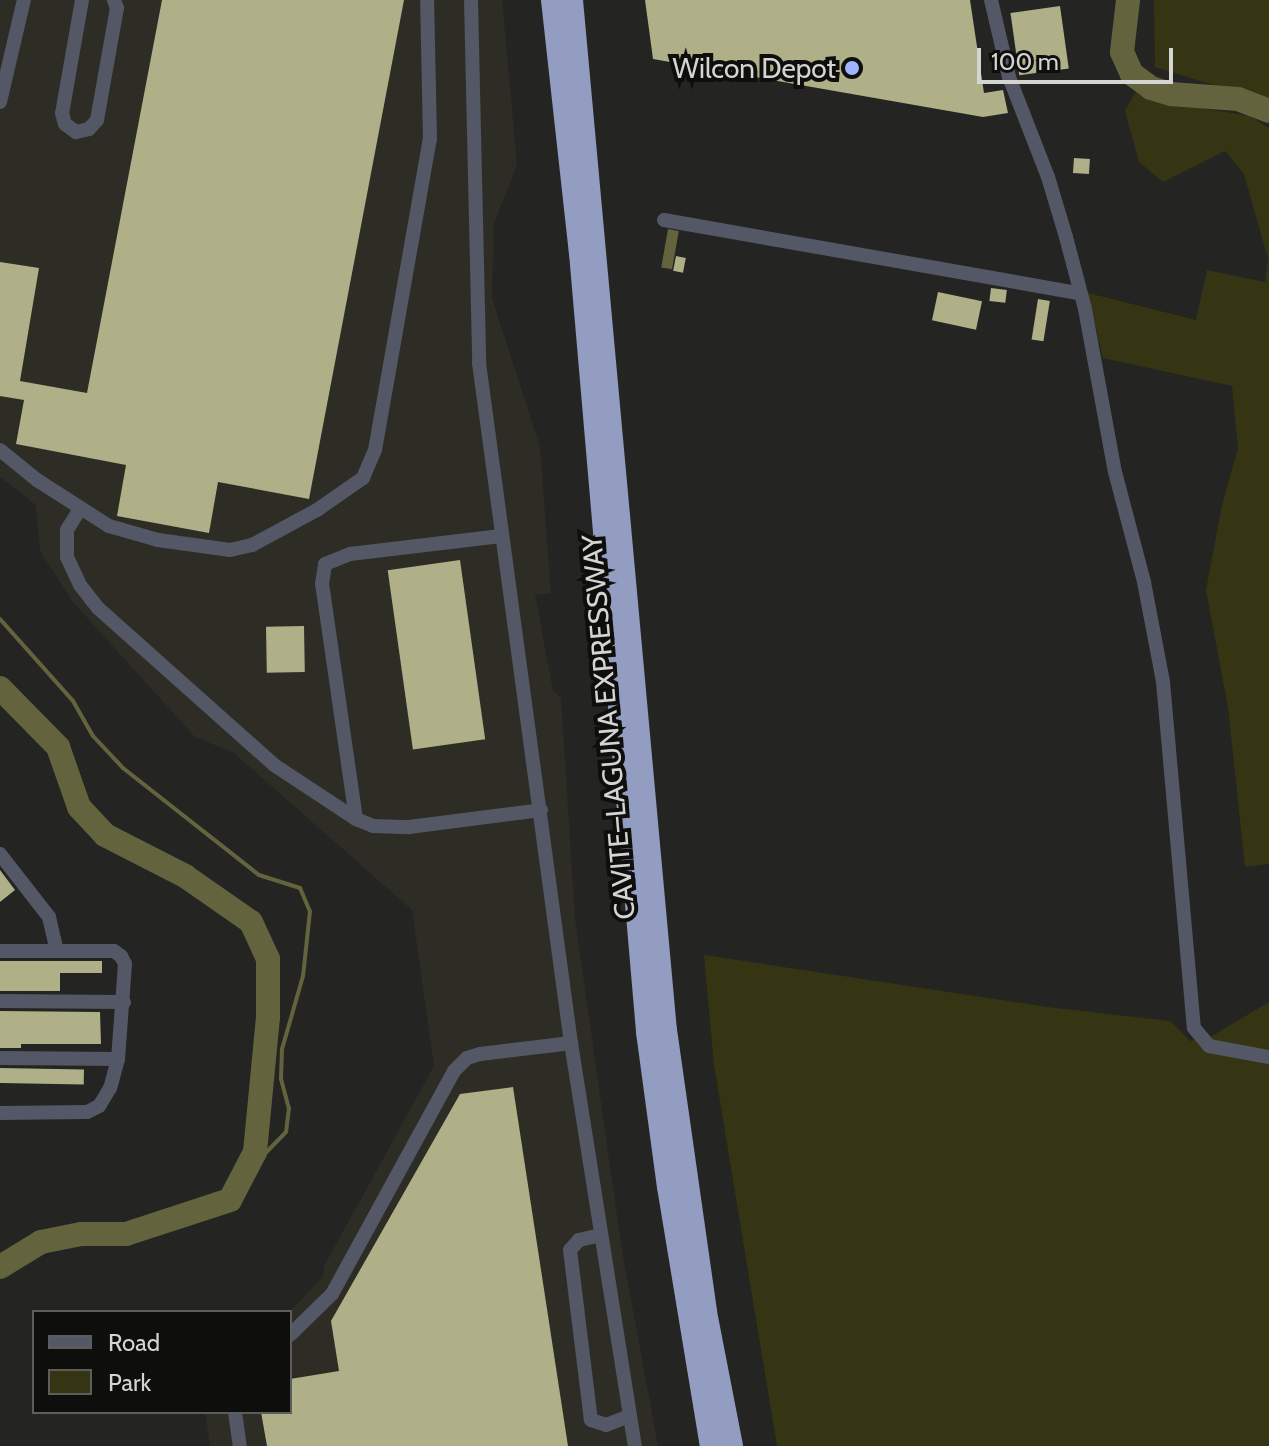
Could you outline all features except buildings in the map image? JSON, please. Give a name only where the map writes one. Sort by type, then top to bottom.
[{"type":"highway","name":"CAVITE–LAGUNA EXPRESSWAY","points":[[552,0],[580,253],[644,1001],[668,1187],[711,1446]]},
{"type":"highway","name":"CAVITE–LAGUNA EXPRESSWAY","points":[[572,0],[666,1030],[704,1297],[732,1446]]},
{"type":"street","points":[[0,102],[24,0]]},
{"type":"street","points":[[82,0],[62,113],[65,124],[76,132],[89,129],[97,120],[117,8],[114,0]]},
{"type":"street","points":[[0,450],[80,509],[109,526],[158,540],[230,550],[252,545],[317,510],[363,478],[375,450],[430,139],[427,0]]},
{"type":"street","points":[[471,0],[479,363],[571,1043],[635,1446]]},
{"type":"street","points":[[991,0],[1009,77],[1048,177],[1080,293],[1115,472],[1144,582],[1163,682],[1194,1028],[1209,1046],[1269,1057]]},
{"type":"street","points":[[664,220],[1080,293]]},
{"type":"street","points":[[80,509],[67,530],[67,557],[80,585],[98,608],[274,765],[356,819],[373,826],[409,827],[541,810]]},
{"type":"street","points":[[356,819],[322,584],[325,564],[350,554],[501,536]]},
{"type":"street","points":[[0,854],[49,917],[57,951]]},
{"type":"street","points":[[0,951],[114,951],[125,964],[118,1059],[104,1099],[87,1112],[0,1113]]},
{"type":"street","points":[[0,1001],[124,1002]]},
{"type":"street","points":[[292,1333],[332,1294],[454,1071],[467,1058],[480,1054],[571,1043]]},
{"type":"street","points":[[0,1058],[118,1059]]},
{"type":"street","points":[[601,1235],[579,1240],[570,1250],[591,1420],[606,1425],[629,1416]]},
{"type":"street","points":[[235,1414],[240,1446]]},
{"type":"shaded area","points":[[0,0],[502,0],[517,165],[494,223],[492,298],[540,447],[551,594],[535,594],[553,691],[561,698],[575,919],[622,1251],[658,1446],[210,1446],[205,1414],[292,1414],[291,1310],[323,1277],[324,1266],[434,1066],[412,910],[234,753],[195,737],[72,601],[40,551],[36,505],[0,477]]},
{"type":"shaded area","points":[[668,229],[679,231],[672,269],[661,267]]},
{"type":"green space","points":[[1154,0],[1269,0],[1269,102],[1155,67]]},
{"type":"green space","points":[[1137,90],[1171,103],[1250,116],[1269,128],[1269,864],[1245,867],[1228,707],[1206,590],[1222,505],[1238,448],[1232,386],[1103,358],[1088,293],[1196,320],[1207,270],[1265,282],[1268,259],[1244,174],[1225,151],[1163,182],[1139,162],[1125,111]]},
{"type":"green space","points":[[704,955],[1047,1007],[1170,1021],[1190,1041],[1212,1036],[1269,1002],[1269,1446],[777,1446],[714,1065]]},
{"type":"waterway","points":[[1128,0],[1122,52],[1132,74],[1151,88],[1171,94],[1238,99],[1269,111]]},
{"type":"waterway","points":[[0,619],[73,701],[93,736],[123,768],[259,875],[300,888],[310,911],[303,976],[282,1049],[281,1079],[289,1108],[286,1132],[243,1176]]},
{"type":"waterway","points":[[0,688],[58,747],[79,807],[105,835],[185,876],[251,922],[268,959],[268,1017],[255,1152],[230,1200],[126,1234],[81,1234],[41,1242],[0,1267]]},
{"type":"place","name":"Wilcon Depot","points":[[852,68]]}]
